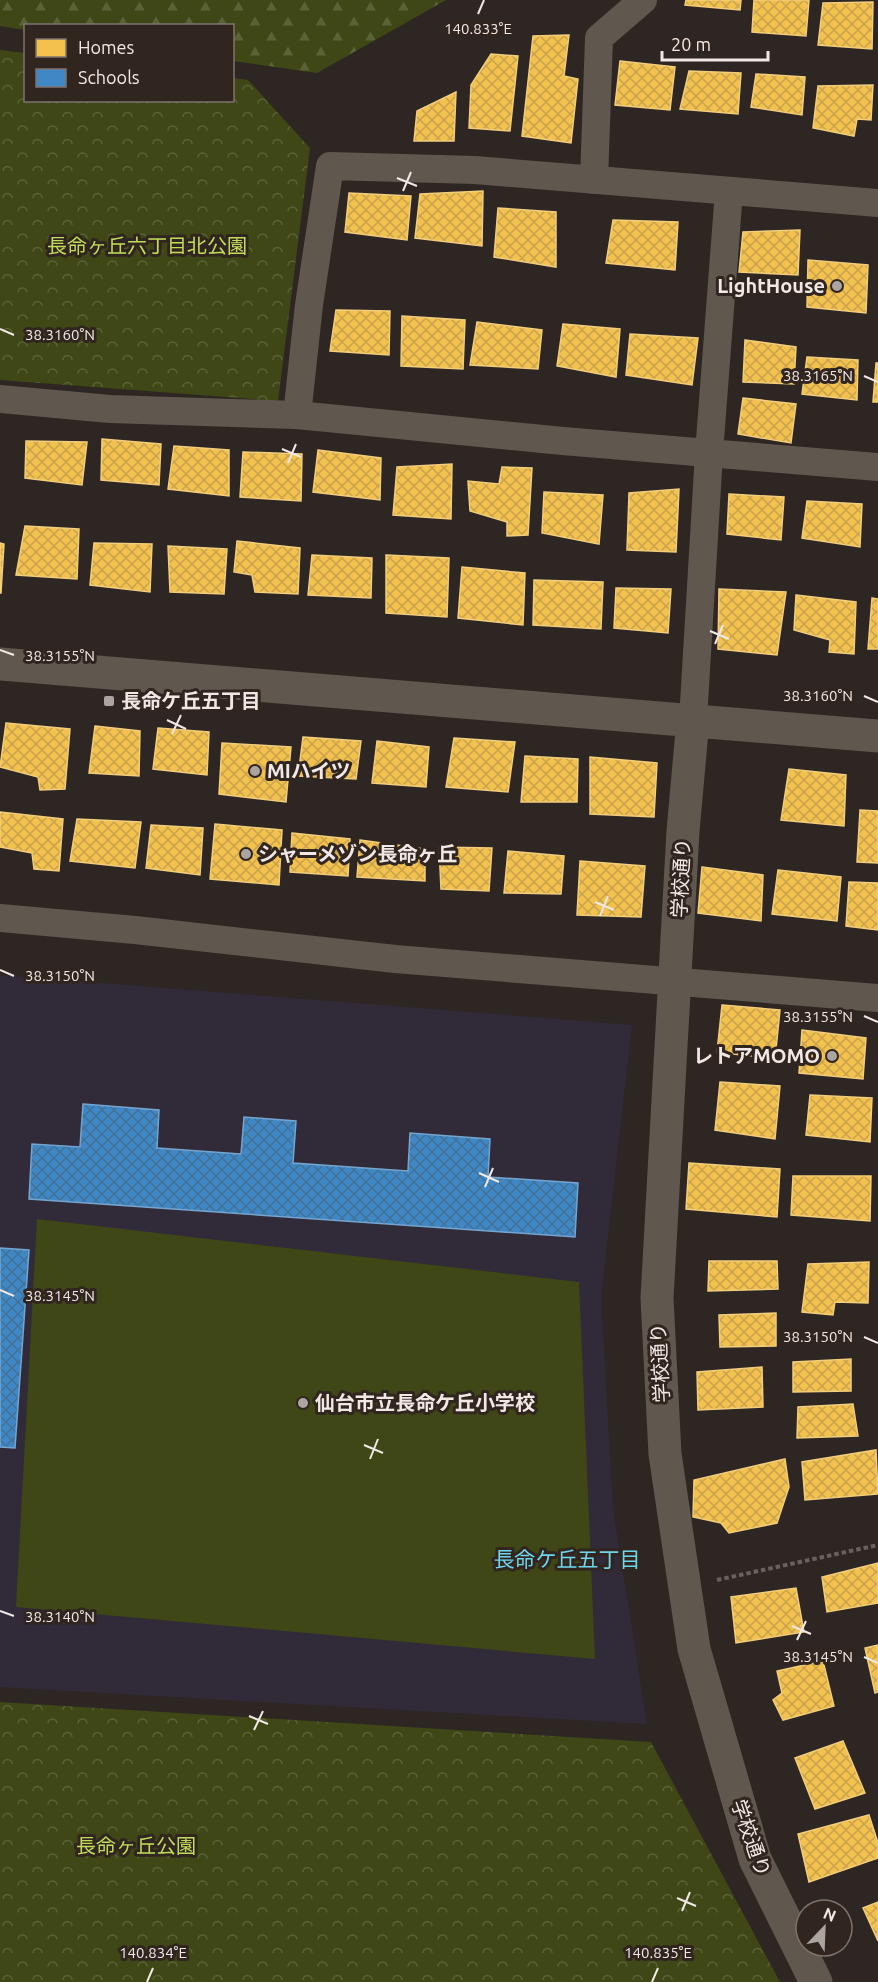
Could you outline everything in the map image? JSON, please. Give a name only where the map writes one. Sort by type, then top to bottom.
[{"type":"street","points":[[594,180],[598,38],[643,0]]},
{"type":"street","points":[[297,415],[309,305],[330,166],[475,170],[878,203]]},
{"type":"street","points":[[693,720],[709,453],[729,191]]},
{"type":"street","points":[[0,399],[110,409],[297,415],[878,467]]},
{"type":"street","points":[[0,664],[421,700],[878,735]]},
{"type":"street","name":"学校通り","points":[[693,720],[683,831],[657,1298],[665,1454],[694,1649],[755,1859],[816,1982]]},
{"type":"street","points":[[0,918],[147,931],[395,959],[878,999]]},
{"type":"path","points":[[684,1587],[878,1545]]},
{"type":"shaded area","name":"仙台市立長命ケ丘小学校","points":[[0,975],[632,1025],[601,1297],[613,1509],[647,1724],[0,1687]]},
{"type":"green space","points":[[0,0],[446,0],[317,73],[234,61],[234,24],[24,24],[24,30],[0,26]]},
{"type":"green space","name":"長命ヶ丘六丁目北公園","points":[[0,50],[24,53],[24,102],[234,102],[234,78],[248,80],[310,148],[278,401],[0,380]]},
{"type":"green space","points":[[37,1219],[579,1282],[595,1659],[16,1607]]},
{"type":"green space","name":"長命ヶ丘公園","points":[[0,1702],[651,1742],[780,1982],[0,1982]]},
{"type":"building: Homes","points":[[686,0],[741,0],[740,10],[685,5]]},
{"type":"building: Homes","points":[[754,0],[809,0],[806,36],[752,32]]},
{"type":"building: Homes","points":[[873,2],[872,49],[818,45],[823,3]]},
{"type":"building: Homes","points":[[569,35],[564,76],[578,79],[571,143],[522,136],[533,36]]},
{"type":"building: Homes","points":[[491,54],[518,56],[510,131],[469,128],[471,85]]},
{"type":"building: Homes","points":[[620,61],[675,67],[670,110],[615,105]]},
{"type":"building: Homes","points":[[689,71],[741,73],[738,114],[680,109]]},
{"type":"building: Homes","points":[[756,74],[805,77],[802,115],[751,107]]},
{"type":"building: Homes","points":[[873,85],[871,120],[857,119],[854,136],[813,128],[818,86]]},
{"type":"building: Homes","points":[[456,92],[454,141],[414,141],[417,111]]},
{"type":"building: Homes","points":[[483,191],[482,246],[415,238],[420,194]]},
{"type":"building: Homes","points":[[349,193],[411,196],[407,240],[345,232]]},
{"type":"building: Homes","points":[[498,208],[556,212],[556,267],[494,257]]},
{"type":"building: Homes","points":[[613,220],[678,222],[675,270],[606,263]]},
{"type":"building: Homes","points":[[800,230],[798,275],[739,272],[743,232]]},
{"type":"building: Homes","name":"LightHouse","points":[[808,260],[868,265],[866,313],[807,307]]},
{"type":"building: Homes","points":[[336,310],[390,311],[389,355],[330,351]]},
{"type":"building: Homes","points":[[402,316],[465,320],[463,369],[401,366]]},
{"type":"building: Homes","points":[[477,322],[542,330],[538,369],[470,365]]},
{"type":"building: Homes","points":[[563,324],[620,329],[616,377],[557,366]]},
{"type":"building: Homes","points":[[630,334],[698,338],[692,385],[626,375]]},
{"type":"building: Homes","points":[[745,340],[796,347],[794,384],[743,382]]},
{"type":"building: Homes","points":[[807,357],[858,360],[857,400],[802,394]]},
{"type":"building: Homes","points":[[876,363],[878,363],[878,402],[873,402]]},
{"type":"building: Homes","points":[[743,398],[796,404],[791,443],[738,434]]},
{"type":"building: Homes","points":[[102,439],[161,444],[159,485],[101,480]]},
{"type":"building: Homes","points":[[26,441],[87,442],[82,485],[25,478]]},
{"type":"building: Homes","points":[[174,446],[229,450],[229,496],[168,489]]},
{"type":"building: Homes","points":[[318,450],[381,458],[380,500],[313,492]]},
{"type":"building: Homes","points":[[243,452],[302,454],[301,501],[240,497]]},
{"type":"building: Homes","points":[[452,464],[451,519],[393,515],[397,467]]},
{"type":"building: Homes","points":[[502,467],[532,468],[528,535],[507,536],[507,522],[470,511],[468,481],[499,484]]},
{"type":"building: Homes","points":[[679,489],[676,552],[627,550],[629,493]]},
{"type":"building: Homes","points":[[544,492],[603,495],[599,544],[542,533]]},
{"type":"building: Homes","points":[[729,494],[784,497],[781,540],[727,534]]},
{"type":"building: Homes","points":[[807,501],[862,504],[860,547],[802,538]]},
{"type":"building: Homes","points":[[25,526],[79,529],[77,579],[16,575]]},
{"type":"building: Homes","points":[[237,541],[300,548],[298,594],[255,592],[252,575],[234,572]]},
{"type":"building: Homes","points":[[0,543],[4,544],[1,593],[0,593]]},
{"type":"building: Homes","points":[[94,543],[152,544],[150,592],[90,585]]},
{"type":"building: Homes","points":[[168,546],[227,549],[224,594],[170,592]]},
{"type":"building: Homes","points":[[312,555],[372,558],[371,598],[308,595]]},
{"type":"building: Homes","points":[[386,555],[449,558],[447,617],[386,613]]},
{"type":"building: Homes","points":[[462,567],[525,573],[523,625],[458,618]]},
{"type":"building: Homes","points":[[534,580],[603,582],[601,629],[533,625]]},
{"type":"building: Homes","points":[[616,588],[671,589],[668,633],[614,628]]},
{"type":"building: Homes","points":[[719,589],[786,592],[777,655],[718,649]]},
{"type":"building: Homes","points":[[796,595],[856,602],[854,654],[829,652],[830,640],[794,630]]},
{"type":"building: Homes","points":[[872,598],[878,599],[878,649],[868,649]]},
{"type":"building: Homes","points":[[6,723],[70,729],[65,789],[40,790],[38,777],[0,767]]},
{"type":"building: Homes","points":[[95,726],[140,731],[139,776],[89,773]]},
{"type":"building: Homes","points":[[158,728],[209,732],[207,775],[153,769]]},
{"type":"building: Homes","points":[[303,737],[361,741],[356,779],[298,776]]},
{"type":"building: Homes","points":[[454,738],[515,742],[508,792],[446,787]]},
{"type":"building: Homes","points":[[377,741],[429,747],[426,787],[372,783]]},
{"type":"building: Homes","name":"MIハイツ","points":[[222,743],[291,747],[286,802],[219,794]]},
{"type":"building: Homes","points":[[525,756],[578,759],[577,802],[521,802]]},
{"type":"building: Homes","points":[[590,757],[657,763],[654,817],[590,814]]},
{"type":"building: Homes","points":[[789,769],[846,775],[844,826],[781,820]]},
{"type":"building: Homes","points":[[860,810],[878,811],[878,863],[857,862]]},
{"type":"building: Homes","points":[[0,812],[63,819],[59,871],[34,869],[32,853],[0,847]]},
{"type":"building: Homes","points":[[77,819],[141,822],[135,868],[70,861]]},
{"type":"building: Homes","name":"シャーメゾン長命ヶ丘","points":[[215,824],[282,830],[279,885],[210,879]]},
{"type":"building: Homes","points":[[151,825],[203,828],[200,875],[146,868]]},
{"type":"building: Homes","points":[[292,833],[350,839],[348,876],[290,872]]},
{"type":"building: Homes","points":[[360,840],[425,849],[425,881],[357,877]]},
{"type":"building: Homes","points":[[439,847],[492,848],[489,891],[441,889]]},
{"type":"building: Homes","points":[[508,851],[564,856],[561,894],[504,893]]},
{"type":"building: Homes","points":[[580,861],[645,866],[641,917],[577,915]]},
{"type":"building: Homes","points":[[702,867],[763,875],[761,921],[698,913]]},
{"type":"building: Homes","points":[[778,870],[841,877],[837,921],[772,914]]},
{"type":"building: Homes","points":[[849,882],[878,883],[878,930],[846,926]]},
{"type":"building: Homes","points":[[722,1005],[780,1010],[775,1059],[717,1052]]},
{"type":"building: Homes","name":"レトアMOMO","points":[[802,1030],[866,1038],[863,1079],[799,1073]]},
{"type":"building: Homes","points":[[720,1082],[780,1086],[775,1139],[715,1130]]},
{"type":"building: Homes","points":[[810,1095],[872,1098],[870,1142],[806,1135]]},
{"type":"building: Homes","points":[[689,1163],[780,1169],[777,1217],[686,1209]]},
{"type":"building: Homes","points":[[793,1176],[871,1176],[870,1221],[791,1215]]},
{"type":"building: Homes","points":[[709,1261],[777,1261],[778,1289],[708,1291]]},
{"type":"building: Homes","points":[[869,1262],[868,1303],[835,1302],[833,1315],[802,1312],[808,1264]]},
{"type":"building: Homes","points":[[776,1313],[776,1346],[720,1347],[719,1315]]},
{"type":"building: Homes","points":[[851,1359],[851,1391],[793,1392],[793,1362]]},
{"type":"building: Homes","points":[[762,1367],[763,1407],[698,1410],[697,1372]]},
{"type":"building: Homes","points":[[853,1404],[858,1436],[797,1438],[798,1407]]},
{"type":"building: Homes","points":[[876,1450],[878,1494],[805,1500],[802,1462]]},
{"type":"building: Homes","points":[[785,1459],[789,1487],[777,1523],[729,1533],[721,1523],[693,1517],[694,1480]]},
{"type":"building: Homes","points":[[878,1563],[878,1603],[827,1612],[822,1577]]},
{"type":"building: Homes","points":[[796,1588],[804,1632],[736,1643],[731,1597]]},
{"type":"building: Homes","points":[[878,1645],[878,1692],[875,1693],[865,1648]]},
{"type":"building: Homes","points":[[823,1661],[834,1706],[783,1720],[773,1700],[782,1693],[777,1671]]},
{"type":"building: Homes","points":[[843,1741],[865,1793],[815,1809],[795,1758]]},
{"type":"building: Homes","points":[[869,1815],[878,1843],[878,1858],[809,1882],[798,1834]]},
{"type":"building: Homes","points":[[878,1902],[878,1941],[863,1908]]},
{"type":"building: Schools","points":[[83,1104],[159,1110],[157,1148],[241,1154],[244,1117],[296,1121],[293,1163],[408,1171],[410,1133],[490,1139],[488,1177],[578,1183],[575,1237],[29,1199],[32,1144],[80,1147]]},
{"type":"building: Schools","points":[[0,1248],[29,1250],[15,1448],[0,1447]]},
{"type":"place","name":"LightHouse","points":[[837,286]]},
{"type":"place","name":"長命ケ丘五丁目","points":[[109,701]]},
{"type":"place","name":"MIハイツ","points":[[255,771]]},
{"type":"place","name":"シャーメゾン長命ヶ丘","points":[[246,854]]},
{"type":"place","name":"レトアMOMO","points":[[832,1056]]},
{"type":"place","name":"仙台市立長命ケ丘小学校","points":[[303,1403]]},
{"type":"district","name":"長命ケ丘五丁目","points":[[567,1560]]}]
